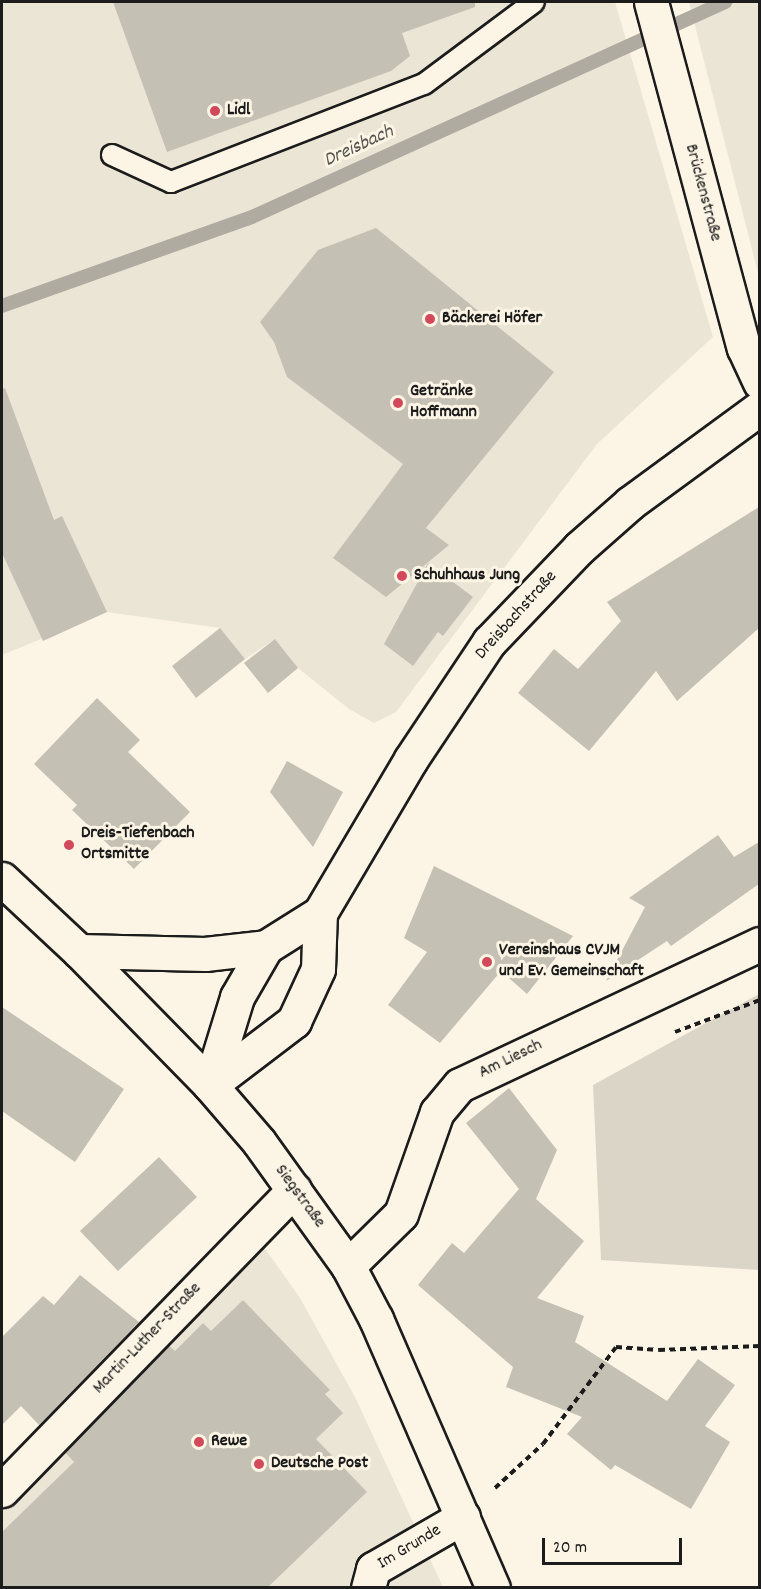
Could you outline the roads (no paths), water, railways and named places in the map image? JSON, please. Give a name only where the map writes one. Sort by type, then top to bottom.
[{"type":"main road","name":"Brückenstraße","points":[[651,2],[744,348],[759,382]]},
{"type":"main road","name":"Dreisbachstraße","points":[[210,1085],[237,997],[266,947],[320,913],[411,759],[489,642],[579,548],[630,503],[759,408]]},
{"type":"main road","name":"Siegstraße","points":[[2,879],[79,951],[210,1085],[294,1190],[348,1266],[376,1319],[493,1587]]},
{"type":"main road","name":"Dreisbachstraße","points":[[210,1085],[294,1021],[318,969],[320,913]]},
{"type":"main road","name":"Am Liesch","points":[[348,1266],[401,1214],[437,1112],[460,1085],[759,944]]},
{"type":"main road","points":[[79,951],[205,954],[266,947]]},
{"type":"main road","name":"Martin-Luther-Straße","points":[[2,1490],[294,1190]]},
{"type":"main road","name":"Im Grunde","points":[[368,1587],[373,1569],[463,1517]]},
{"type":"lane","points":[[112,155],[171,182],[424,84],[534,2]]},
{"type":"waterway","name":"Dreisbach","points":[[2,306],[252,217],[725,2]]},
{"type":"place","name":"Lidl","points":[[215,111]]},
{"type":"place","name":"Bäckerei Höfer","points":[[430,319]]},
{"type":"place","name":"Getränke Hoffmann","points":[[398,403]]},
{"type":"place","name":"Schuhhaus Jung","points":[[402,576]]},
{"type":"place","name":"Dreis-Tiefenbach Ortsmitte","points":[[69,845]]},
{"type":"place","name":"Vereinshaus CVJM und Ev. Gemeinschaft","points":[[487,962]]},
{"type":"place","name":"Rewe","points":[[199,1442]]},
{"type":"place","name":"Deutsche Post","points":[[259,1464]]}]
